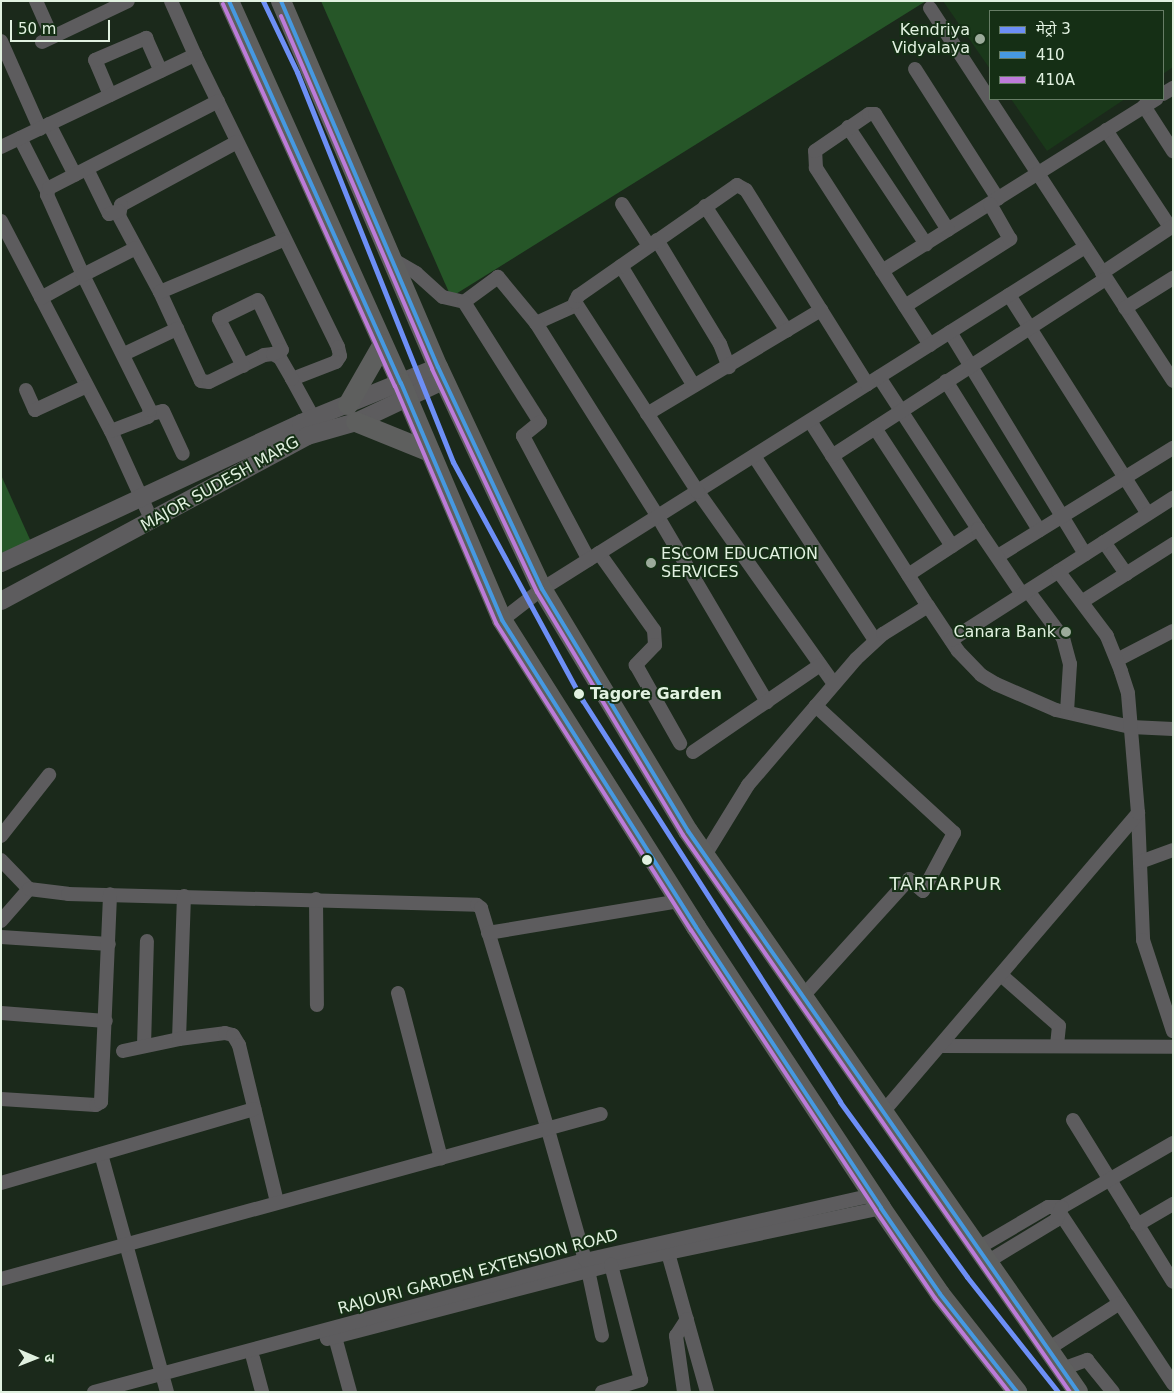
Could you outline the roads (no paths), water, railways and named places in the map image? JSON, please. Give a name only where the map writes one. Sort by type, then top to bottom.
[{"type":"main road","points":[[229,1],[404,390],[502,620],[680,901],[877,1202],[940,1294],[1017,1392]]},
{"type":"main road","points":[[281,1],[441,374],[542,589],[705,855],[1078,1392]]},
{"type":"main road","points":[[383,344],[352,414],[430,452]]},
{"type":"street","points":[[36,1],[47,39],[128,1]]},
{"type":"street","points":[[172,1],[195,55],[340,356],[336,362],[292,379]]},
{"type":"street","points":[[930,8],[989,99]]},
{"type":"street","points":[[110,95],[94,60],[146,38],[161,71]]},
{"type":"street","points":[[1,41],[44,127],[81,172],[109,214],[119,210],[121,205],[237,142]]},
{"type":"street","points":[[1,147],[195,55]]},
{"type":"street","points":[[905,306],[1010,239],[994,201],[914,69]]},
{"type":"street","points":[[990,100],[1173,381]]},
{"type":"street","points":[[47,191],[218,101]]},
{"type":"street","points":[[882,270],[1038,174],[1150,102],[1173,151]]},
{"type":"street","points":[[930,345],[813,159],[822,144],[869,114],[878,116],[948,230]]},
{"type":"street","points":[[848,127],[926,244]]},
{"type":"street","points":[[832,456],[970,365],[1031,330],[1172,226],[1106,130]]},
{"type":"street","points":[[20,138],[47,191],[83,274],[124,354],[150,414]]},
{"type":"street","points":[[834,684],[698,492],[576,305],[578,296],[734,186],[742,186],[821,310],[873,381],[900,411],[978,529],[1025,592],[1063,638],[1070,664],[1067,712]]},
{"type":"street","points":[[622,204],[653,243],[723,349],[729,367]]},
{"type":"street","points":[[705,206],[787,331]]},
{"type":"street","points":[[119,210],[203,382],[243,366],[273,354],[282,350],[258,300],[220,318],[243,366]]},
{"type":"street","points":[[1,221],[8,249],[41,298],[111,431],[152,521]]},
{"type":"street","points":[[160,292],[283,240]]},
{"type":"street","points":[[502,620],[542,589],[1085,246]]},
{"type":"street","points":[[41,298],[83,274],[136,248]]},
{"type":"street","points":[[392,259],[416,273],[443,298],[464,302],[540,422],[523,436],[594,556],[654,630],[655,644],[636,665],[680,743]]},
{"type":"street","points":[[621,266],[694,386]]},
{"type":"street","points":[[464,302],[498,277],[536,323],[658,516],[767,702]]},
{"type":"street","points":[[1125,308],[1172,281]]},
{"type":"street","points":[[1009,295],[1148,514]]},
{"type":"street","points":[[536,323],[576,305]]},
{"type":"street","points":[[647,414],[729,367],[821,310]]},
{"type":"street","points":[[124,354],[177,329]]},
{"type":"street","points":[[950,332],[1085,554]]},
{"type":"street","points":[[273,354],[280,358],[314,419]]},
{"type":"street","name":"MAJOR SUDESH MARG","points":[[1,601],[307,436],[441,374]]},
{"type":"street","points":[[946,381],[1039,530]]},
{"type":"street","points":[[26,390],[35,410],[87,386]]},
{"type":"street","points":[[111,431],[150,414],[163,411],[183,454]]},
{"type":"street","name":"MAJOR SUDESH MARG","points":[[1,563],[314,419],[352,414]]},
{"type":"street","points":[[810,421],[928,606],[970,664],[996,684],[1067,712],[1131,727],[1173,729]]},
{"type":"street","points":[[875,428],[952,546]]},
{"type":"street","points":[[998,556],[1173,448]]},
{"type":"street","points":[[754,456],[875,640]]},
{"type":"street","points":[[951,640],[1173,498]]},
{"type":"street","points":[[908,575],[978,529]]},
{"type":"street","points":[[1104,542],[1126,574]]},
{"type":"street","points":[[1083,601],[1173,544]]},
{"type":"street","points":[[1058,571],[1083,601],[1107,636],[1128,693],[1138,813],[1143,940],[1173,1031]]},
{"type":"street","points":[[705,855],[748,785],[834,684],[875,640],[928,606]]},
{"type":"street","points":[[1117,660],[1173,631]]},
{"type":"street","points":[[693,752],[820,665]]},
{"type":"street","points":[[802,996],[910,879],[922,890],[954,833],[816,706]]},
{"type":"street","points":[[1,836],[49,775]]},
{"type":"street","points":[[884,1112],[1138,813]]},
{"type":"street","points":[[1140,862],[1173,850]]},
{"type":"street","points":[[1,860],[29,889],[110,894],[477,905],[488,933],[548,1130],[586,1265],[602,1336]]},
{"type":"street","points":[[1,921],[29,889]]},
{"type":"street","points":[[1,1099],[100,1103],[103,1098],[110,894]]},
{"type":"street","points":[[179,1039],[184,896]]},
{"type":"street","points":[[316,899],[317,1005]]},
{"type":"street","points":[[488,933],[680,901]]},
{"type":"street","points":[[1,937],[108,944]]},
{"type":"street","points":[[144,1046],[147,941]]},
{"type":"street","points":[[1001,975],[1059,1026],[1057,1046]]},
{"type":"street","points":[[398,993],[441,1158]]},
{"type":"street","points":[[1,1013],[106,1021]]},
{"type":"street","points":[[123,1051],[179,1039],[225,1032],[233,1035],[239,1044],[277,1202]]},
{"type":"street","points":[[941,1046],[1173,1047]]},
{"type":"street","points":[[1,1182],[254,1109]]},
{"type":"street","points":[[1,1279],[601,1114]]},
{"type":"street","points":[[1073,1120],[1108,1180],[1173,1282]]},
{"type":"street","points":[[1061,1210],[1108,1180],[1173,1143]]},
{"type":"street","points":[[101,1154],[165,1382]]},
{"type":"street","name":"RAJOURI GARDEN EXTENSION ROAD","points":[[124,1392],[335,1337],[586,1265],[611,1265],[668,1253],[877,1202]]},
{"type":"street","name":"RAJOURI GARDEN EXTENSION ROAD","points":[[94,1392],[165,1382],[586,1265],[877,1202]]},
{"type":"street","points":[[1137,1225],[1173,1204]]},
{"type":"street","points":[[982,1255],[1048,1207],[1061,1210],[1173,1384]]},
{"type":"street","points":[[668,1253],[707,1392]]},
{"type":"street","points":[[602,1392],[641,1380],[611,1265]]},
{"type":"street","points":[[1048,1349],[1120,1303]]},
{"type":"street","points":[[684,1392],[676,1336],[687,1319]]},
{"type":"street","points":[[335,1337],[350,1392]]},
{"type":"street","points":[[253,1358],[262,1392]]},
{"type":"street","points":[[1062,1369],[1087,1360],[1113,1392]]},
{"type":"metro line","name":"3","points":[[263,1],[297,72],[453,462],[583,701],[840,1102],[967,1277],[1058,1392]]},
{"type":"place","name":"Kendriya Vidyalaya","points":[[980,39]]},
{"type":"place","name":"ESCOM EDUCATION SERVICES","points":[[651,563]]},
{"type":"place","name":"Canara Bank","points":[[1066,632]]},
{"type":"place","name":"Tagore Garden","points":[[579,694]]},
{"type":"district","name":"TARTARPUR","points":[[946,884]]}]
